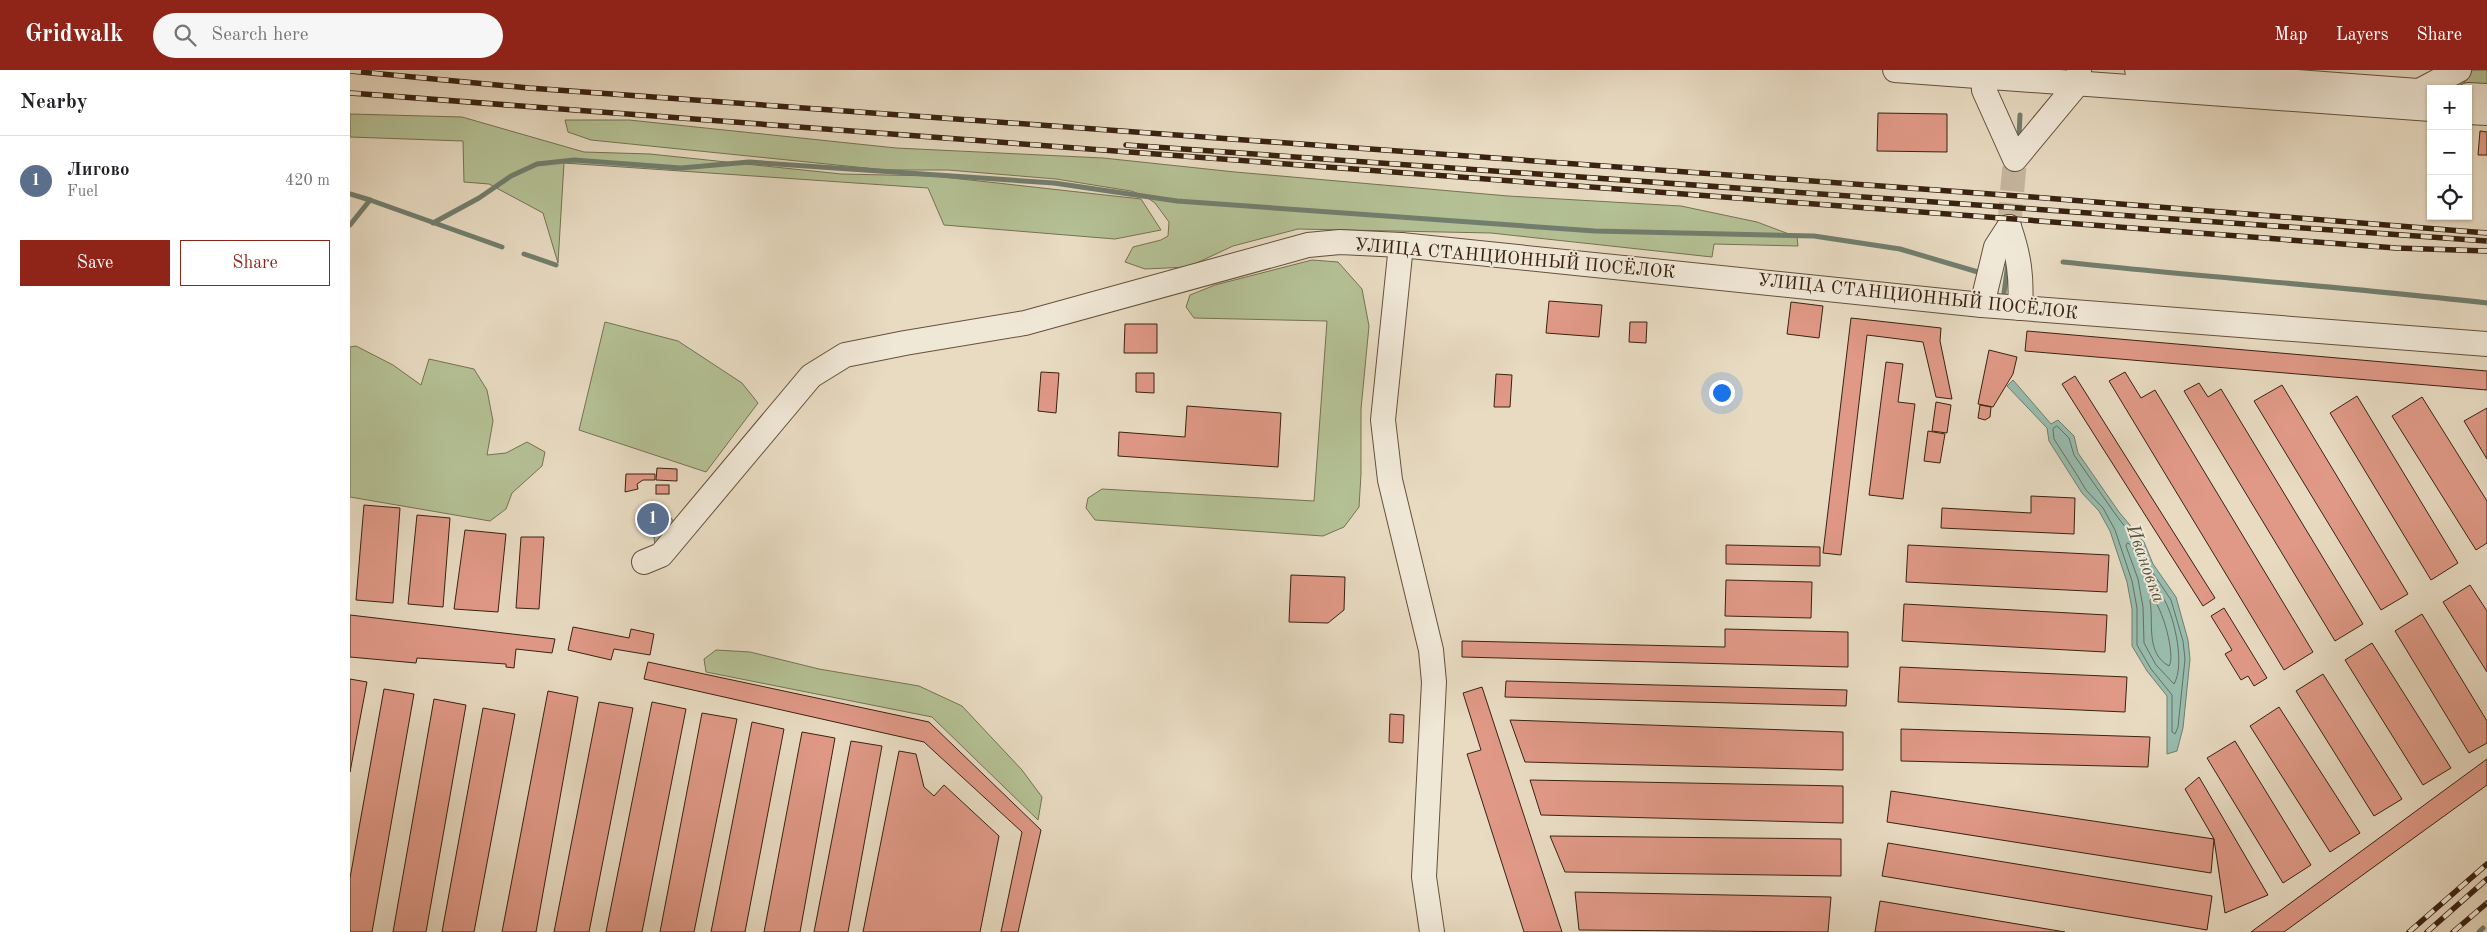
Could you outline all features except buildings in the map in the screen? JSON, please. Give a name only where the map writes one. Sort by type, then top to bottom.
[{"type":"street","points":[[1895,70],[2280,82]]},
{"type":"street","points":[[2137,70],[2427,97]]},
{"type":"street","points":[[2442,85],[2460,70]]},
{"type":"street","points":[[1982,73],[1984,90],[2015,159],[2078,77]]},
{"type":"street","points":[[2472,95],[2487,96]]},
{"type":"street","points":[[2472,112],[2487,114]]},
{"type":"street","points":[[1982,305],[1996,247],[2009,227],[2016,248],[2022,281],[2020,308]]},
{"type":"street","name":"УЛИЦА СТАНЦИОННЫЙ ПОСЁЛОК","points":[[644,562],[661,555],[810,376],[845,355],[1025,323],[1308,245],[1340,242],[1400,245],[1982,305],[2487,344]]},
{"type":"street","points":[[1400,245],[1383,420],[1390,480],[1431,650],[1434,682],[1424,877],[1432,932]]},
{"type":"shaded area","points":[[2473,70],[2487,70],[2487,86],[2466,84],[2464,82],[2465,75]]},
{"type":"shaded area","points":[[350,114],[462,117],[584,152],[650,154],[841,174],[934,176],[1141,199],[1161,230],[1115,239],[944,225],[928,188],[564,163],[558,263],[543,213],[489,184],[464,182],[463,141],[350,137]]},
{"type":"shaded area","points":[[565,120],[629,120],[896,148],[1103,158],[1235,172],[1508,196],[1681,206],[1757,222],[1797,237],[1798,246],[1714,244],[1712,257],[1491,233],[1298,229],[1233,246],[1188,267],[1145,269],[1125,262],[1133,247],[1161,240],[1168,236],[1169,222],[1155,203],[1145,196],[1131,191],[1056,179],[948,170],[886,170],[591,140],[568,132]]},
{"type":"shaded area","points":[[1312,260],[1338,262],[1362,289],[1369,326],[1361,409],[1359,507],[1344,527],[1323,536],[1095,520],[1086,508],[1088,498],[1102,489],[1314,501],[1327,321],[1194,318],[1186,307],[1190,295],[1215,285]]},
{"type":"shaded area","points":[[605,322],[678,341],[742,383],[758,403],[706,472],[579,430]]},
{"type":"shaded area","points":[[356,346],[393,365],[421,385],[429,359],[474,369],[487,390],[493,421],[487,455],[506,453],[527,442],[545,452],[542,466],[512,493],[506,509],[490,521],[350,497],[350,347]]},
{"type":"shaded area","points":[[657,516],[670,517],[677,525],[659,544],[655,544],[652,524]]},
{"type":"shaded area","points":[[716,650],[750,652],[819,669],[919,686],[962,706],[1022,770],[1042,797],[1038,820],[932,717],[706,672],[704,659]]},
{"type":"water","points":[[2013,380],[2051,424],[2058,420],[2074,436],[2078,453],[2119,512],[2144,542],[2153,564],[2176,597],[2188,640],[2190,659],[2183,728],[2177,751],[2167,754],[2167,696],[2147,671],[2132,646],[2132,609],[2127,582],[2110,531],[2099,511],[2082,493],[2049,441],[2047,428],[2007,386]]},
{"type":"waterway","name":"Ивановка","points":[[2019,136],[2020,115]]},
{"type":"waterway","points":[[433,223],[479,198],[511,176],[537,164],[574,160],[681,168],[749,162],[1054,183],[1177,201],[1595,231],[1814,236],[1900,249],[1978,272]]},
{"type":"waterway","points":[[350,194],[370,200]]},
{"type":"waterway","points":[[350,225],[370,200],[502,247]]},
{"type":"waterway","points":[[524,254],[556,265]]},
{"type":"waterway","points":[[2063,262],[2487,303]]},
{"type":"waterway","name":"Ивановка","points":[[2004,293],[2008,263]]},
{"type":"waterway","points":[[2479,932],[2483,928]]},
{"type":"tunnel","points":[[2009,227],[2015,159]]},
{"type":"railway","points":[[350,71],[529,88],[2032,197],[2487,233]]},
{"type":"railway","points":[[350,93],[2396,248],[2487,251]]},
{"type":"railway","points":[[1126,145],[2487,241]]},
{"type":"railway","points":[[2409,932],[2487,864]]},
{"type":"railway","points":[[2427,932],[2487,879]]},
{"type":"railway","points":[[2453,932],[2487,903]]},
{"type":"place","name":"Лигово","points":[[653,519]]}]
